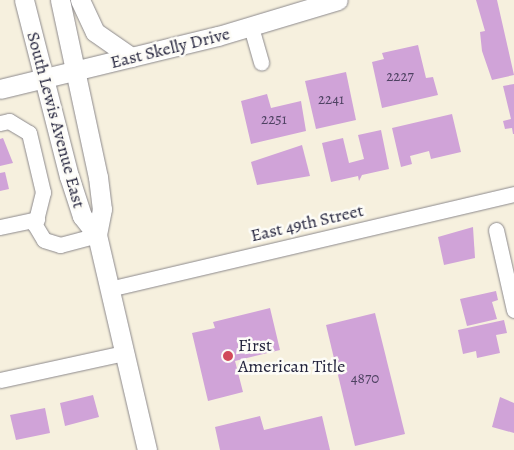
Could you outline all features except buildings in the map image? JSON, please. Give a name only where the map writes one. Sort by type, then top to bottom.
[{"type":"main road","name":"South Lewis Avenue East","points":[[60,0],[77,70],[100,193],[97,236],[147,450]]},
{"type":"main road","points":[[80,0],[95,32],[131,57]]},
{"type":"main road","name":"East Skelly Drive","points":[[0,89],[251,27],[338,0]]},
{"type":"main road","name":"South Lewis Avenue East","points":[[24,1],[82,216],[97,236]]},
{"type":"street","points":[[251,27],[261,63]]},
{"type":"street","points":[[0,123],[9,121],[29,133],[43,192],[37,219],[38,233],[50,245],[97,236]]},
{"type":"street","name":"East 49th Street","points":[[109,289],[514,194]]},
{"type":"street","points":[[0,227],[37,219]]},
{"type":"street","points":[[496,230],[514,310]]},
{"type":"street","points":[[0,380],[124,353]]},
{"type":"place","name":"First American Title","points":[[228,356]]}]
